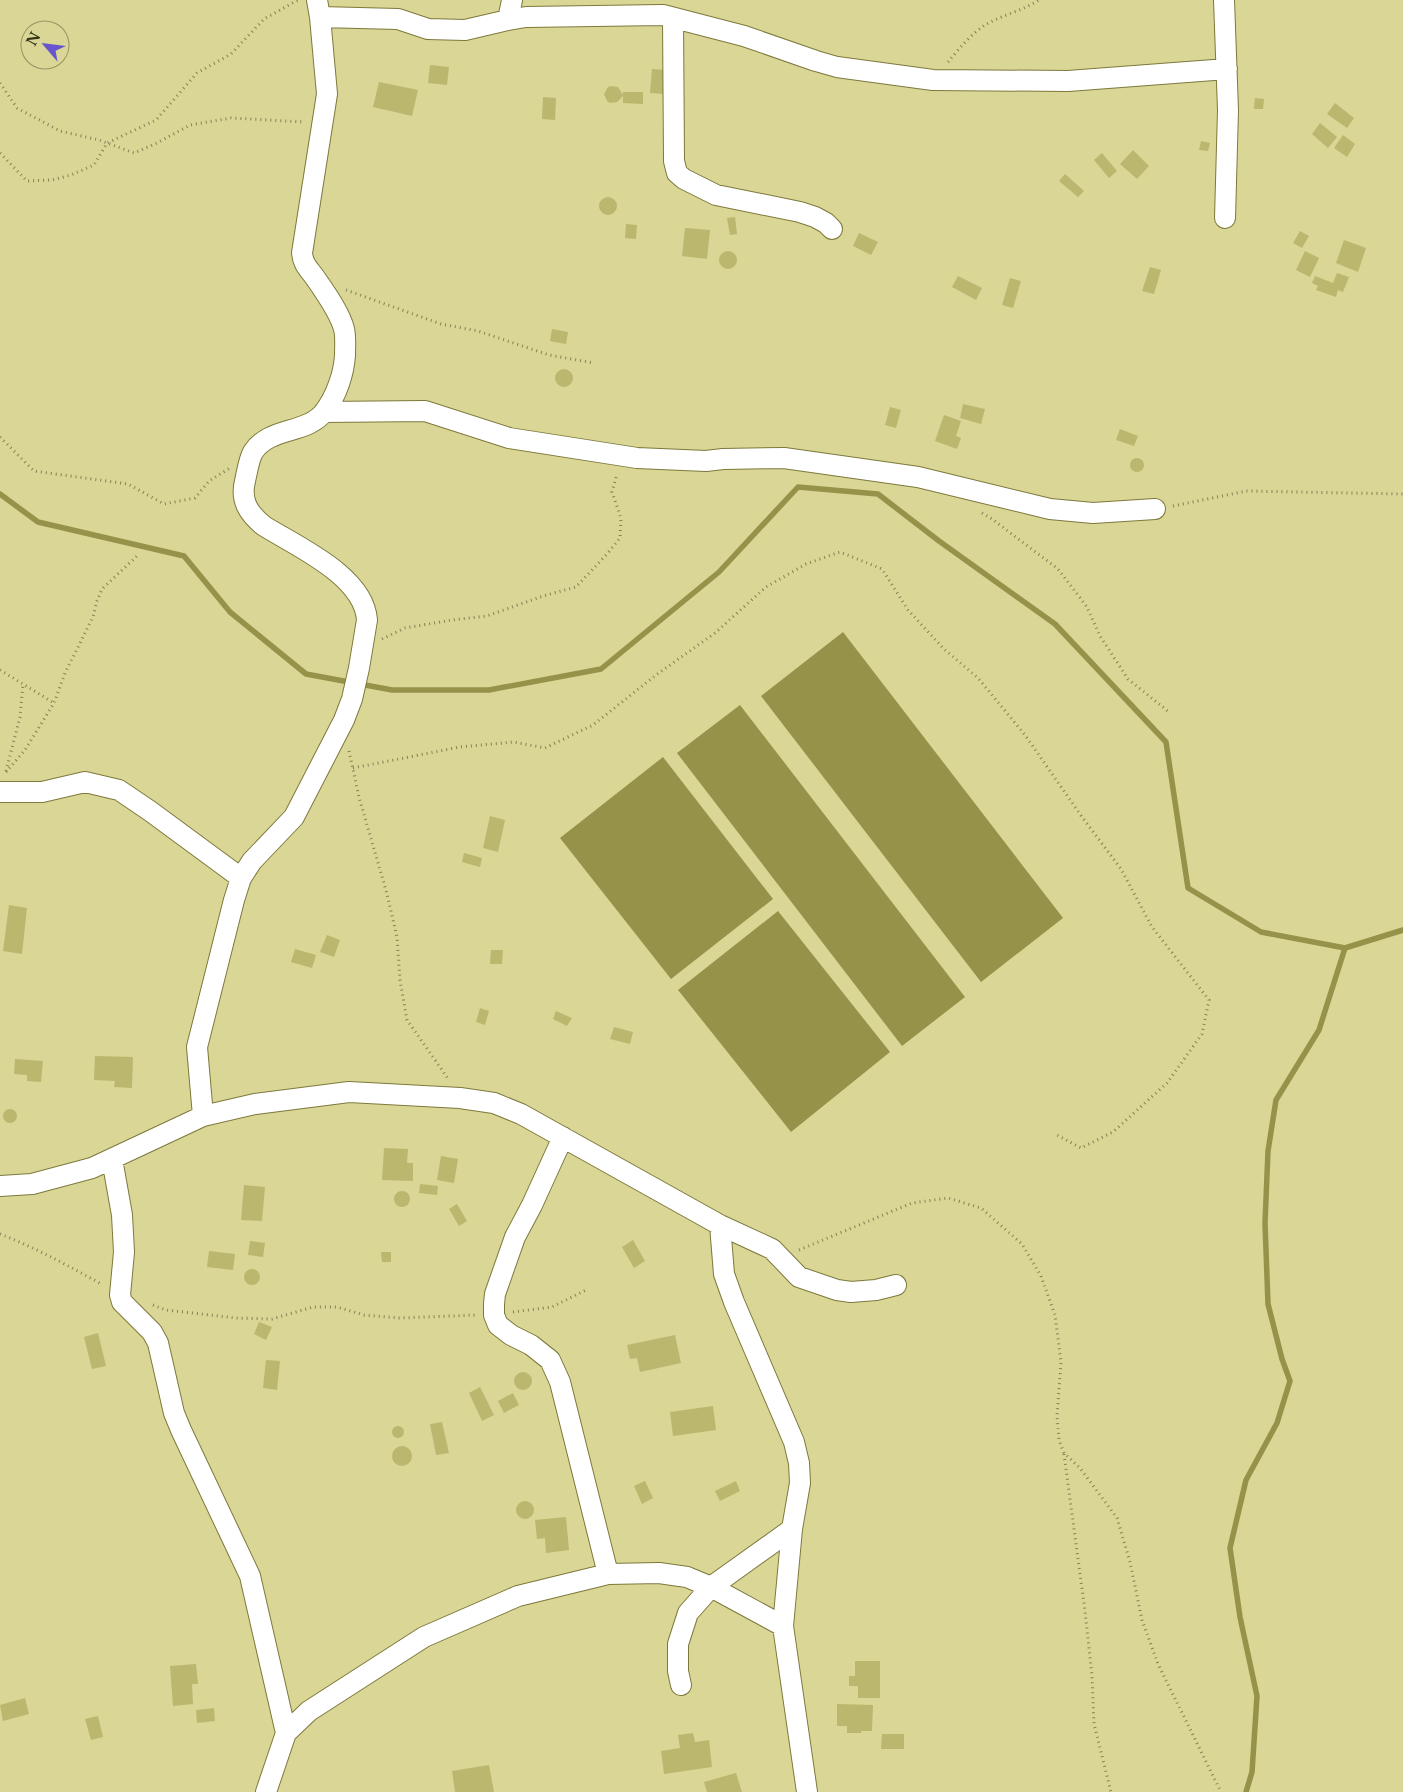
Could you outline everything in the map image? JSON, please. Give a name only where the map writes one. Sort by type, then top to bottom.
[{"type":"street","points":[[508,20],[512,0]]},
{"type":"street","points":[[1224,0],[1227,69],[1225,218]]},
{"type":"street","points":[[203,1116],[198,1047],[241,878],[252,861],[294,817],[344,720],[352,699],[367,620],[367,612],[354,587],[337,571],[264,526],[253,517],[247,509],[243,488],[253,452],[262,442],[272,436],[306,425],[324,412],[339,384],[345,356],[345,331],[341,321],[317,280],[302,260],[327,94],[318,9],[398,19],[428,29],[465,30],[508,20],[534,17],[663,15],[744,36],[837,67],[933,80],[1068,81],[1227,69]]},
{"type":"street","points":[[673,18],[674,161],[677,173],[684,180],[716,195],[800,212],[815,217],[832,229]]},
{"type":"street","points":[[324,412],[425,411],[509,438],[637,458],[706,461],[723,458],[784,458],[918,477],[1050,509],[1093,513],[1155,509]]},
{"type":"street","points":[[1,786],[42,792],[85,782],[119,790],[241,878]]},
{"type":"street","points":[[0,1186],[32,1184],[92,1168],[203,1116],[255,1104],[349,1092],[460,1098],[494,1102],[521,1114],[720,1225],[772,1249],[799,1278],[837,1290],[851,1292],[876,1290],[896,1285]]},
{"type":"street","points":[[563,1137],[532,1205],[514,1238],[495,1294],[494,1315],[498,1325],[511,1335],[531,1345],[550,1360],[560,1382],[608,1574]]},
{"type":"street","points":[[112,1159],[122,1215],[124,1252],[120,1295],[122,1302],[152,1332],[158,1343],[177,1421],[250,1576],[286,1733]]},
{"type":"street","points":[[720,1225],[724,1274],[734,1302],[794,1442],[797,1456],[800,1483],[792,1529],[783,1626],[807,1792]]},
{"type":"street","points":[[680,1686],[678,1644],[688,1613],[711,1587],[792,1529]]},
{"type":"street","points":[[266,1792],[286,1733],[309,1712],[424,1637],[518,1596],[608,1574],[659,1573],[687,1577],[711,1587],[783,1626]]},
{"type":"path","points":[[0,153],[27,181],[52,180],[72,175],[94,165],[107,143],[156,120],[197,73],[231,54],[264,19],[298,0]]},
{"type":"path","points":[[933,80],[959,49],[984,26],[1026,8],[1039,0]]},
{"type":"path","points":[[0,83],[17,108],[60,131],[107,143],[134,153],[190,125],[231,118],[323,123]]},
{"type":"path","points":[[317,280],[441,324],[478,331],[549,355],[594,363]]},
{"type":"path","points":[[0,437],[34,471],[128,484],[164,504],[195,498],[209,481],[253,452]]},
{"type":"path","points":[[363,648],[405,628],[487,616],[543,596],[576,587],[608,554],[620,538],[621,518],[612,492],[618,473],[637,458]]},
{"type":"path","points":[[1155,509],[1246,491],[1403,494]]},
{"type":"path","points":[[976,510],[992,519],[1058,569],[1087,607],[1100,636],[1128,679],[1169,712]]},
{"type":"path","points":[[353,768],[460,747],[514,742],[545,748],[593,725],[656,675],[715,633],[766,587],[806,564],[840,552],[882,568],[908,610],[944,649],[978,678],[1025,735],[1082,818],[1121,869],[1152,926],[1209,1000],[1202,1034],[1167,1083],[1113,1132],[1081,1148],[1057,1135]]},
{"type":"path","points":[[6,772],[25,750],[54,703],[65,673],[93,617],[102,589],[137,556]]},
{"type":"path","points":[[0,670],[54,703]]},
{"type":"path","points":[[1,786],[20,717],[23,684]]},
{"type":"path","points":[[344,720],[359,797],[385,885],[397,937],[400,980],[407,1020],[441,1067],[460,1098]]},
{"type":"path","points":[[772,1249],[800,1250],[912,1203],[948,1198],[981,1208],[1022,1244],[1041,1276],[1055,1315],[1061,1362],[1057,1416],[1059,1440],[1064,1453],[1085,1611],[1092,1676],[1094,1724],[1111,1792]]},
{"type":"path","points":[[0,1234],[58,1260],[120,1295],[166,1310],[236,1318],[272,1319],[313,1307],[337,1308],[364,1315],[400,1318],[459,1314],[494,1315],[552,1306],[586,1290]]},
{"type":"path","points":[[1064,1453],[1080,1468],[1117,1518],[1130,1562],[1142,1620],[1158,1664],[1221,1792]]},
{"type":"shaded area","points":[[843,632],[1063,918],[981,982],[761,696]]},
{"type":"shaded area","points":[[740,705],[965,997],[902,1046],[677,753]]},
{"type":"shaded area","points":[[663,757],[773,899],[671,979],[560,838]]},
{"type":"shaded area","points":[[778,911],[890,1052],[791,1132],[678,990]]},
{"type":"building","points":[[430,65],[449,67],[447,85],[428,83]]},
{"type":"building","points":[[652,69],[665,70],[663,94],[650,93]]},
{"type":"building","points":[[379,82],[418,90],[412,116],[373,107]]},
{"type":"building","points":[[608,87],[618,87],[623,95],[623,92],[643,92],[643,104],[623,103],[623,96],[617,102],[610,103],[604,94]]},
{"type":"building","points":[[543,97],[556,98],[555,120],[542,119]]},
{"type":"building","points":[[1255,98],[1264,99],[1263,109],[1254,109]]},
{"type":"building","points":[[1335,103],[1354,118],[1347,128],[1327,114]]},
{"type":"building","points":[[1320,123],[1337,137],[1328,148],[1312,134]]},
{"type":"building","points":[[1343,135],[1355,144],[1347,157],[1334,148]]},
{"type":"building","points":[[1201,141],[1210,143],[1208,151],[1199,150]]},
{"type":"building","points":[[1133,150],[1149,166],[1137,179],[1120,164]]},
{"type":"building","points":[[1102,153],[1117,171],[1109,178],[1094,160]]},
{"type":"building","points":[[1065,174],[1084,191],[1078,197],[1059,181]]},
{"type":"building","points":[[608,197],[614,200],[617,206],[614,212],[608,215],[602,212],[599,206],[602,200]]},
{"type":"building","points":[[735,217],[737,234],[730,235],[727,218]]},
{"type":"building","points":[[626,224],[637,225],[636,239],[625,238]]},
{"type":"building","points":[[685,228],[710,230],[707,259],[682,256]]},
{"type":"building","points":[[1300,231],[1309,236],[1302,248],[1293,243]]},
{"type":"building","points":[[859,233],[878,242],[871,255],[853,246]]},
{"type":"building","points":[[1344,240],[1366,248],[1358,272],[1336,263]]},
{"type":"building","points":[[728,251],[734,254],[737,260],[734,266],[728,269],[722,266],[719,260],[722,254]]},
{"type":"building","points":[[1305,251],[1319,258],[1310,277],[1296,270]]},
{"type":"building","points":[[1150,267],[1161,270],[1154,294],[1142,291]]},
{"type":"building","points":[[1337,273],[1349,277],[1343,292],[1338,290],[1336,297],[1316,290],[1318,286],[1312,283],[1315,276],[1333,283]]},
{"type":"building","points":[[958,276],[982,288],[976,300],[952,287]]},
{"type":"building","points":[[1010,278],[1021,281],[1013,308],[1002,305]]},
{"type":"building","points":[[552,329],[568,332],[566,344],[550,341]]},
{"type":"building","points":[[564,369],[570,372],[573,378],[570,384],[564,387],[558,384],[555,378],[558,372]]},
{"type":"building","points":[[963,404],[985,409],[981,424],[960,418]]},
{"type":"building","points":[[890,407],[901,410],[896,428],[885,425]]},
{"type":"building","points":[[944,415],[961,421],[956,436],[961,438],[957,449],[935,441]]},
{"type":"building","points":[[1120,429],[1138,436],[1134,446],[1116,440]]},
{"type":"building","points":[[1134,458],[1140,458],[1144,465],[1140,472],[1134,472],[1130,468],[1130,462]]},
{"type":"building","points":[[490,816],[505,820],[498,852],[483,848]]},
{"type":"building","points":[[464,853],[482,858],[480,867],[462,862]]},
{"type":"building","points":[[9,905],[27,908],[22,954],[3,951]]},
{"type":"building","points":[[327,935],[340,940],[334,957],[320,952]]},
{"type":"building","points":[[295,949],[316,955],[312,968],[291,962]]},
{"type":"building","points":[[491,950],[503,950],[502,964],[490,964]]},
{"type":"building","points":[[480,1008],[489,1011],[485,1025],[476,1022]]},
{"type":"building","points":[[556,1011],[572,1018],[567,1026],[553,1019]]},
{"type":"building","points":[[614,1027],[633,1032],[630,1044],[610,1039]]},
{"type":"building","points":[[95,1056],[133,1057],[132,1088],[114,1087],[115,1081],[94,1080]]},
{"type":"building","points":[[15,1059],[43,1061],[41,1082],[27,1081],[27,1075],[14,1074]]},
{"type":"building","points":[[10,1109],[15,1111],[17,1116],[15,1121],[10,1123],[5,1121],[3,1116],[5,1111]]},
{"type":"building","points":[[384,1148],[408,1149],[407,1163],[413,1163],[413,1181],[382,1180]]},
{"type":"building","points":[[441,1156],[458,1159],[454,1183],[437,1180]]},
{"type":"building","points":[[420,1184],[438,1186],[437,1195],[419,1193]]},
{"type":"building","points":[[244,1185],[265,1187],[262,1221],[241,1220]]},
{"type":"building","points":[[402,1191],[408,1193],[410,1199],[408,1205],[402,1207],[396,1205],[394,1199],[396,1193]]},
{"type":"building","points":[[457,1204],[467,1221],[459,1226],[449,1209]]},
{"type":"building","points":[[633,1240],[645,1261],[634,1268],[622,1247]]},
{"type":"building","points":[[250,1241],[265,1243],[263,1257],[248,1255]]},
{"type":"building","points":[[209,1251],[235,1254],[233,1270],[207,1267]]},
{"type":"building","points":[[381,1252],[391,1252],[391,1262],[382,1262]]},
{"type":"building","points":[[252,1269],[258,1271],[260,1277],[258,1283],[252,1285],[246,1283],[244,1277],[246,1271]]},
{"type":"building","points":[[259,1322],[272,1327],[266,1340],[254,1334]]},
{"type":"building","points":[[98,1333],[106,1366],[92,1369],[84,1337]]},
{"type":"building","points":[[675,1335],[681,1363],[640,1372],[637,1358],[630,1359],[627,1345]]},
{"type":"building","points":[[266,1360],[280,1361],[277,1390],[263,1388]]},
{"type":"building","points":[[523,1372],[529,1375],[532,1381],[529,1387],[523,1390],[517,1387],[514,1381],[517,1375]]},
{"type":"building","points":[[480,1387],[494,1415],[482,1421],[469,1393]]},
{"type":"building","points":[[513,1393],[519,1405],[504,1413],[498,1401]]},
{"type":"building","points":[[713,1406],[716,1430],[673,1436],[670,1412]]},
{"type":"building","points":[[442,1422],[449,1453],[436,1455],[430,1424]]},
{"type":"building","points":[[396,1426],[400,1426],[404,1432],[400,1438],[396,1438],[392,1434],[392,1430]]},
{"type":"building","points":[[402,1446],[409,1449],[412,1456],[409,1463],[402,1466],[395,1463],[392,1456],[395,1449]]},
{"type":"building","points":[[645,1481],[653,1498],[642,1504],[634,1486]]},
{"type":"building","points":[[736,1481],[740,1491],[720,1501],[715,1491]]},
{"type":"building","points":[[525,1501],[531,1504],[534,1510],[531,1516],[525,1519],[519,1516],[516,1510],[519,1504]]},
{"type":"building","points":[[566,1517],[569,1550],[546,1553],[545,1538],[537,1539],[535,1520]]},
{"type":"building","points":[[855,1661],[880,1661],[880,1698],[858,1698],[858,1686],[849,1686],[849,1676],[855,1676]]},
{"type":"building","points":[[196,1664],[198,1684],[192,1684],[193,1704],[173,1706],[170,1666]]},
{"type":"building","points":[[25,1698],[29,1714],[3,1721],[0,1705]]},
{"type":"building","points":[[837,1704],[873,1705],[872,1731],[847,1733],[847,1726],[837,1726]]},
{"type":"building","points":[[214,1708],[215,1721],[197,1723],[196,1710]]},
{"type":"building","points":[[98,1716],[103,1737],[91,1740],[85,1719]]},
{"type":"building","points":[[693,1733],[695,1742],[709,1740],[712,1767],[664,1774],[661,1751],[680,1748],[678,1735]]},
{"type":"building","points":[[882,1734],[904,1734],[904,1749],[881,1749]]},
{"type":"building","points":[[489,1765],[494,1792],[455,1792],[452,1771]]},
{"type":"building","points":[[736,1773],[742,1792],[707,1792],[704,1782]]},
{"type":"waterway","points":[[0,494],[38,522],[184,556],[230,612],[306,674],[392,690],[489,690],[601,669],[719,572],[798,487],[878,494],[939,541],[1055,624],[1166,742],[1188,888],[1261,932],[1345,948],[1403,930]]},
{"type":"waterway","points":[[1246,1792],[1252,1772],[1257,1696],[1240,1617],[1230,1548],[1246,1480],[1277,1423],[1290,1381],[1282,1359],[1268,1304],[1265,1223],[1268,1151],[1276,1100],[1319,1030],[1345,948]]}]
